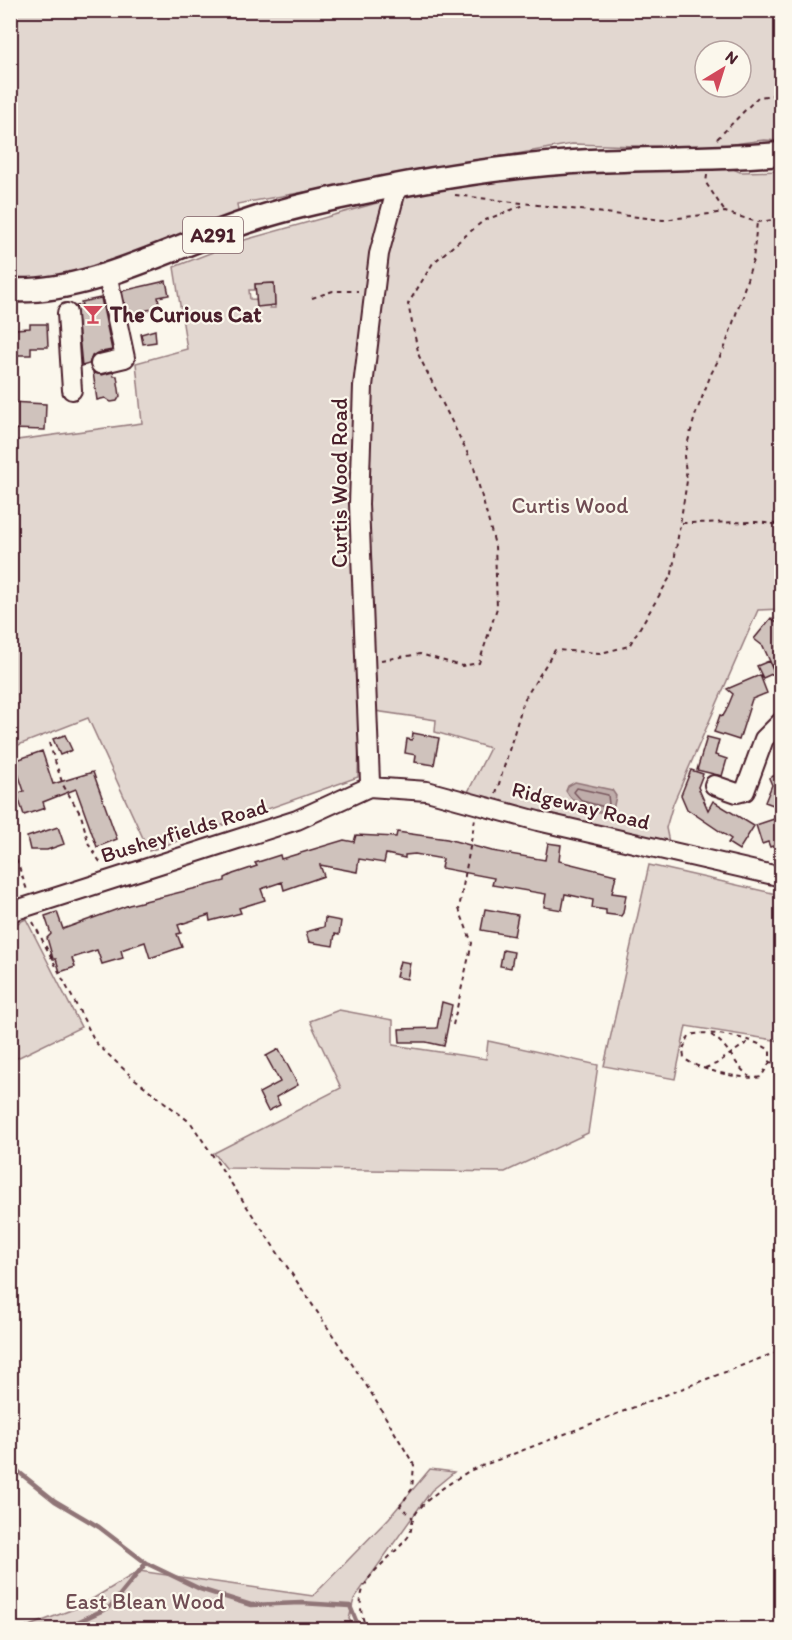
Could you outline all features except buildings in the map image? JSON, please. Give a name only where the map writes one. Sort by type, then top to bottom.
[{"type":"main road","name":"A291","points":[[11,293],[61,286],[107,273],[252,220],[335,198],[487,172],[589,161],[782,154]]},
{"type":"street","name":"Curtis Wood Road","points":[[371,785],[359,504],[363,386],[378,254],[397,187]]},
{"type":"street","points":[[100,364],[125,358],[107,273]]},
{"type":"street","points":[[61,286],[66,311],[72,390]]},
{"type":"street","points":[[714,785],[742,793],[750,780],[764,739],[782,721]]},
{"type":"street","name":"Ridgeway Road","points":[[371,785],[427,791],[782,878]]},
{"type":"street","name":"Busheyfields Road","points":[[10,912],[111,877],[297,820],[371,785]]},
{"type":"path","points":[[725,212],[706,183],[708,158],[718,135],[758,97],[782,94]]},
{"type":"path","points":[[455,195],[663,220],[725,212],[757,222],[782,219]]},
{"type":"path","points":[[367,662],[420,654],[462,666],[479,663],[497,608],[495,545],[473,464],[419,356],[408,304],[433,264],[483,221],[524,205]]},
{"type":"path","points":[[453,1025],[472,943],[459,909],[485,806],[524,700],[555,650],[601,653],[629,646],[672,574],[687,481],[684,456],[695,416],[724,347],[747,281],[753,260],[757,222]]},
{"type":"path","points":[[312,298],[349,290],[373,293]]},
{"type":"path","points":[[682,523],[756,522],[782,525]]},
{"type":"path","points":[[49,743],[63,785],[81,814],[89,844],[111,877]]},
{"type":"path","points":[[10,842],[31,903],[32,918],[96,1043],[131,1076],[191,1123],[370,1391],[414,1465],[412,1489],[400,1506],[414,1518]]},
{"type":"path","points":[[709,1033],[724,1043],[736,1065],[752,1078]]},
{"type":"path","points":[[709,1033],[750,1041],[770,1051],[770,1062],[764,1075],[752,1078],[702,1068],[686,1061],[683,1049],[692,1034],[709,1033]]},
{"type":"path","points":[[702,1068],[716,1064],[750,1041]]},
{"type":"path","points":[[770,1062],[782,1064]]},
{"type":"path","points":[[367,1629],[359,1611],[365,1582],[410,1535],[414,1518],[440,1490],[469,1471],[782,1350]]},
{"type":"green space","points":[[10,11],[781,11],[781,141],[764,140],[702,148],[572,144],[237,204],[239,218],[126,258],[40,278],[10,282]]},
{"type":"green space","name":"Curtis Wood","points":[[708,158],[740,172],[781,171],[781,609],[758,610],[673,804],[666,828],[671,852],[465,798],[490,748],[435,732],[436,720],[375,711],[363,590],[358,777],[149,851],[88,718],[11,748],[10,441],[142,423],[136,363],[187,349],[174,267],[241,241],[384,201],[363,321],[397,187]],"holes":[[[274,283],[275,308],[270,308],[269,300],[250,299],[249,290],[255,290],[255,284]]]},
{"type":"green space","points":[[649,865],[781,895],[781,1041],[686,1026],[675,1079],[604,1066]]},
{"type":"green space","points":[[26,919],[81,1027],[11,1061],[11,926]]},
{"type":"green space","points":[[339,1010],[393,1020],[393,1045],[486,1059],[488,1041],[598,1065],[588,1133],[505,1172],[226,1168],[214,1153],[341,1088],[310,1021]]},
{"type":"green space","name":"East Blean Wood","points":[[430,1469],[454,1472],[431,1491],[354,1599],[349,1619],[356,1629],[21,1629],[79,1607],[139,1571],[313,1596],[389,1518]]},
{"type":"water","points":[[575,782],[612,790],[616,796],[613,810],[600,812],[580,806],[566,791],[568,786]]},
{"type":"waterway","points":[[10,1465],[55,1501],[99,1527],[146,1563],[200,1589],[251,1605],[301,1603],[350,1606],[360,1630]]},
{"type":"waterway","points":[[60,1630],[110,1607],[146,1563]]},
{"type":"place","name":"The Curious Cat","points":[[93,314]]}]
